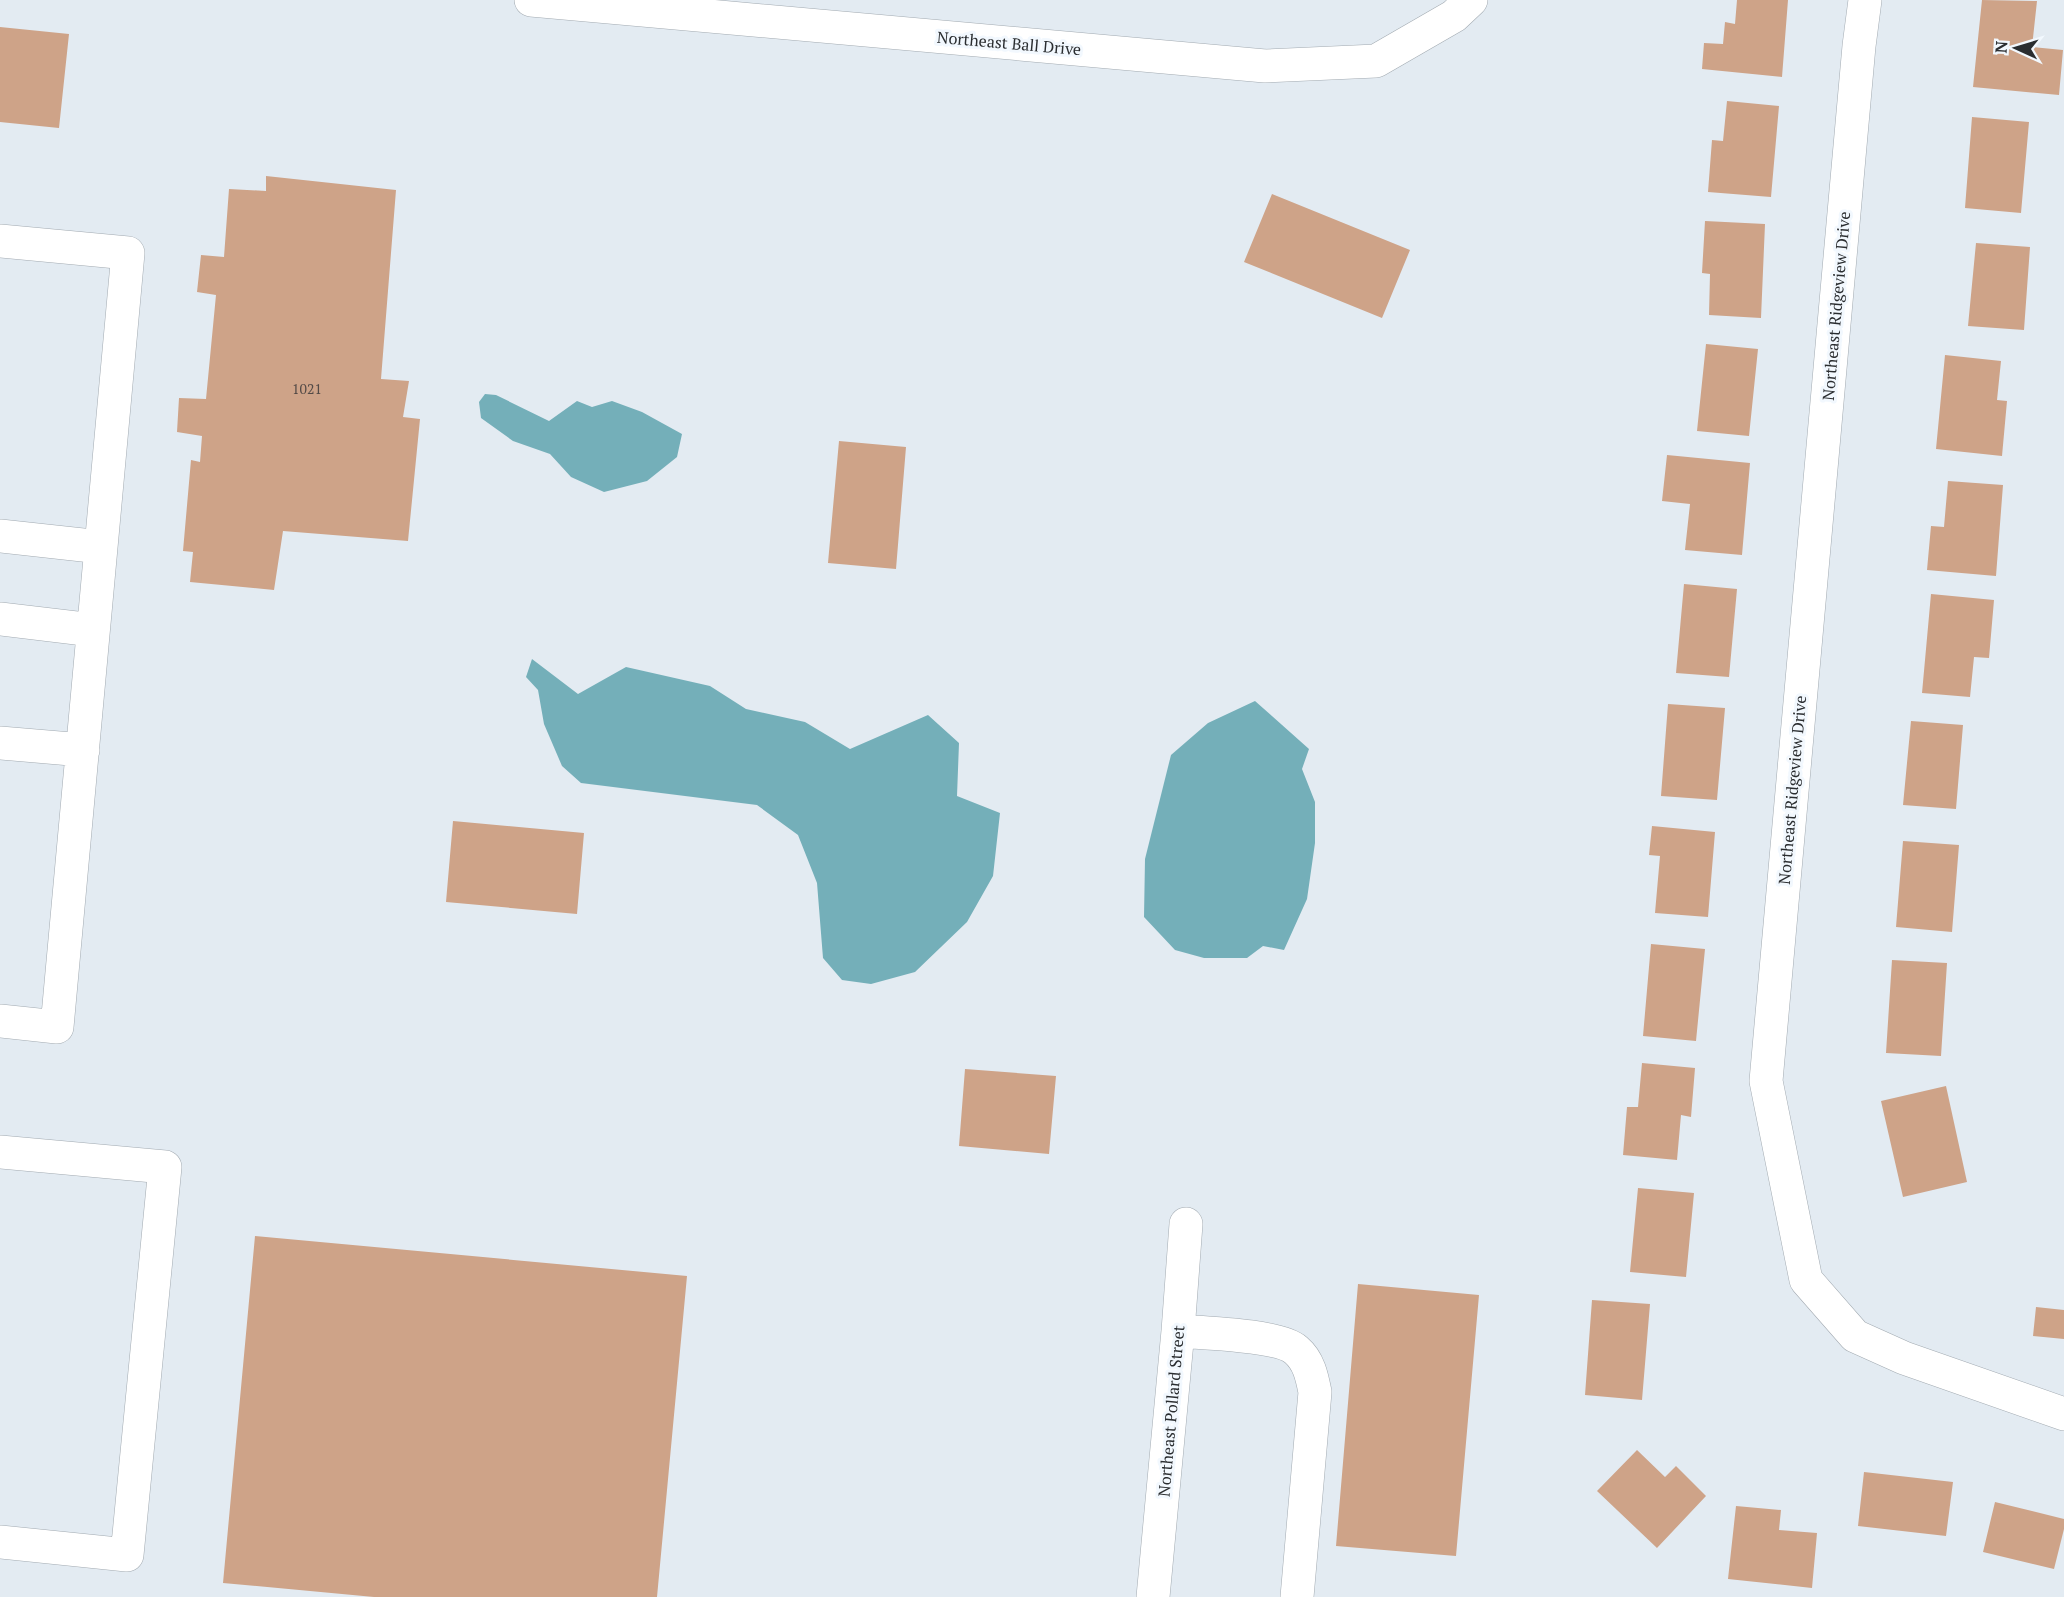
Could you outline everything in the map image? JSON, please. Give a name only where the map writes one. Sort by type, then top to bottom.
[{"type":"street","name":"Northeast Ball Drive","points":[[531,0],[646,5],[1265,66],[1376,61],[1454,16],[1470,0]]},
{"type":"street","name":"Northeast Ridgeview Drive","points":[[1865,0],[1766,1082],[1806,1280],[1855,1336],[1904,1358],[2064,1414]]},
{"type":"street","points":[[0,241],[128,253],[57,1026],[0,1021]]},
{"type":"street","points":[[0,536],[101,547]]},
{"type":"street","points":[[0,619],[93,630]]},
{"type":"street","points":[[0,743],[83,750]]},
{"type":"street","points":[[0,1152],[165,1167],[128,1555],[0,1542]]},
{"type":"street","name":"Northeast Pollard Street","points":[[1153,1597],[1186,1224]]},
{"type":"street","points":[[1178,1330],[1278,1341],[1296,1350],[1310,1368],[1316,1392],[1296,1597]]},
{"type":"water","points":[[485,394],[496,395],[549,421],[577,401],[592,407],[612,401],[642,412],[682,434],[677,457],[647,481],[604,492],[571,477],[550,454],[513,441],[481,418],[479,402]]},
{"type":"water","points":[[532,659],[578,694],[626,667],[710,686],[746,709],[805,722],[850,749],[928,715],[959,743],[957,796],[1000,813],[993,876],[967,922],[915,972],[871,984],[842,980],[823,958],[817,883],[798,835],[757,805],[581,783],[562,766],[544,724],[538,690],[526,677]]},
{"type":"water","points":[[1255,701],[1309,749],[1302,769],[1315,802],[1315,843],[1307,899],[1284,950],[1263,946],[1247,958],[1204,958],[1175,950],[1144,917],[1145,859],[1171,755],[1208,723]]},
{"type":"building","points":[[1737,0],[1788,0],[1782,77],[1702,69],[1704,43],[1723,44],[1725,22],[1735,24]]},
{"type":"building","points":[[1982,0],[2037,1],[2032,47],[2063,50],[2059,95],[1973,87]]},
{"type":"building","points":[[0,27],[69,34],[59,128],[0,122]]},
{"type":"building","points":[[1727,101],[1779,106],[1771,197],[1708,192],[1712,140],[1723,141]]},
{"type":"building","points":[[1972,117],[2029,122],[2021,213],[1965,208]]},
{"type":"building","points":[[266,176],[396,190],[381,379],[409,381],[403,417],[420,419],[408,541],[283,531],[274,590],[190,582],[193,552],[183,551],[191,460],[200,462],[202,436],[177,432],[179,398],[206,399],[216,295],[197,292],[201,255],[224,257],[229,189],[266,191]]},
{"type":"building","points":[[1272,194],[1410,250],[1382,318],[1244,262]]},
{"type":"building","points":[[1705,221],[1765,224],[1761,318],[1709,315],[1710,274],[1702,273]]},
{"type":"building","points":[[1976,243],[2030,247],[2024,330],[1968,326]]},
{"type":"building","points":[[1706,344],[1758,349],[1749,436],[1697,431]]},
{"type":"building","points":[[1945,355],[2001,361],[1997,400],[2007,401],[2002,456],[1936,449]]},
{"type":"building","points":[[839,441],[906,447],[896,569],[828,563]]},
{"type":"building","points":[[1667,455],[1750,463],[1742,555],[1685,550],[1690,504],[1662,501]]},
{"type":"building","points":[[1948,481],[2003,485],[1996,576],[1927,570],[1931,526],[1944,527]]},
{"type":"building","points":[[1684,584],[1737,589],[1729,677],[1676,673]]},
{"type":"building","points":[[1931,594],[1994,600],[1989,658],[1974,657],[1970,697],[1922,693]]},
{"type":"building","points":[[1668,704],[1725,708],[1717,800],[1661,796]]},
{"type":"building","points":[[1911,721],[1963,725],[1956,809],[1903,805]]},
{"type":"building","points":[[453,821],[584,833],[577,914],[446,902]]},
{"type":"building","points":[[1652,826],[1715,832],[1708,917],[1655,913],[1660,856],[1649,855]]},
{"type":"building","points":[[1903,841],[1959,845],[1952,932],[1896,927]]},
{"type":"building","points":[[1651,944],[1705,949],[1696,1041],[1643,1036]]},
{"type":"building","points":[[1892,960],[1947,963],[1941,1056],[1886,1053]]},
{"type":"building","points":[[1642,1063],[1695,1068],[1691,1117],[1681,1115],[1677,1160],[1623,1155],[1627,1107],[1638,1107]]},
{"type":"building","points":[[965,1069],[1056,1076],[1049,1154],[959,1146]]},
{"type":"building","points":[[1946,1086],[1967,1182],[1903,1197],[1881,1101]]},
{"type":"building","points":[[1638,1188],[1694,1193],[1686,1277],[1630,1272]]},
{"type":"building","points":[[255,1236],[687,1276],[657,1597],[374,1597],[223,1583]]},
{"type":"building","points":[[1358,1284],[1479,1295],[1456,1556],[1336,1546]]},
{"type":"building","points":[[1592,1300],[1650,1304],[1642,1400],[1585,1395]]},
{"type":"building","points":[[2036,1307],[2064,1310],[2064,1339],[2033,1336]]},
{"type":"building","points":[[1637,1450],[1665,1477],[1676,1466],[1706,1496],[1657,1548],[1597,1491]]},
{"type":"building","points":[[1864,1472],[1953,1482],[1946,1536],[1858,1526]]},
{"type":"building","points":[[1995,1502],[2064,1519],[2064,1529],[2054,1569],[1983,1552]]},
{"type":"building","points":[[1736,1506],[1781,1510],[1779,1530],[1817,1533],[1812,1588],[1728,1579]]}]
